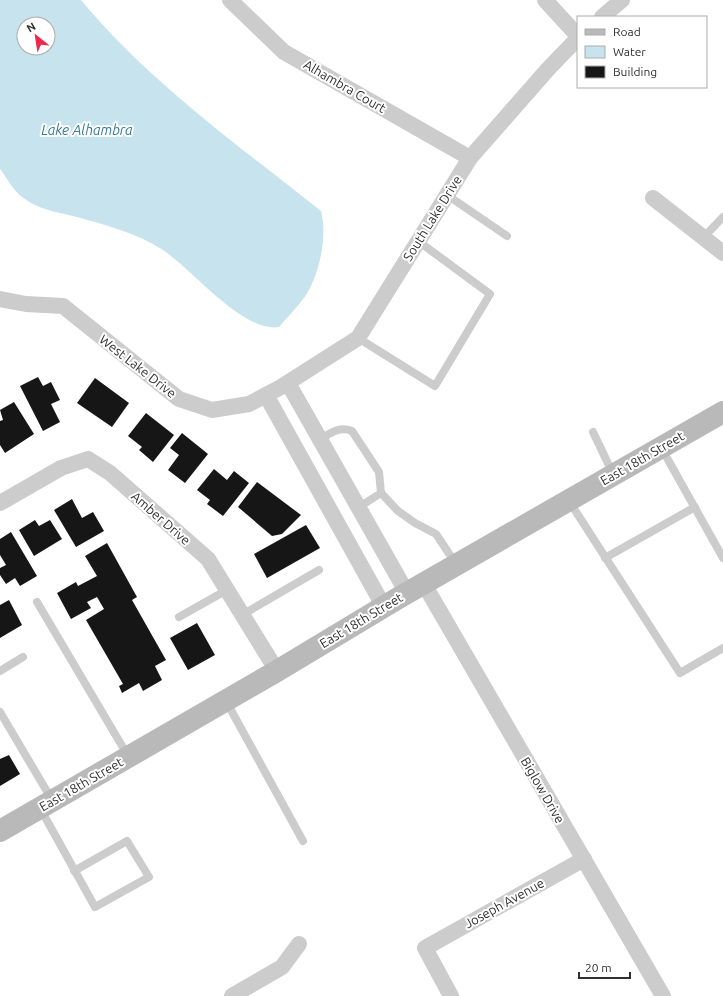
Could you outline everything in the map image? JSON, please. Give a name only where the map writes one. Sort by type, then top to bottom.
[{"type":"main road","name":"East 18th Street","points":[[0,830],[277,671],[416,588],[723,412]]},
{"type":"street","name":"Alhambra Court","points":[[230,0],[284,52],[470,158]]},
{"type":"street","points":[[545,0],[577,36]]},
{"type":"street","points":[[603,16],[622,0]]},
{"type":"street","name":"South Lake Drive","points":[[284,385],[358,338],[470,158],[577,38]]},
{"type":"street","points":[[653,198],[723,253]]},
{"type":"street","name":"West Lake Drive","points":[[0,299],[26,304],[63,306],[179,399],[212,410],[249,404],[284,385]]},
{"type":"street","name":"Biglow Drive","points":[[284,385],[320,439],[358,507],[416,588],[584,859],[663,996]]},
{"type":"street","points":[[266,395],[384,607]]},
{"type":"street","name":"Amber Drive","points":[[0,503],[61,468],[88,459],[110,473],[208,559],[277,671]]},
{"type":"street","name":"Joseph Avenue","points":[[451,996],[425,948],[584,859]]},
{"type":"street","points":[[232,996],[282,967],[299,944]]},
{"type":"lane","points":[[447,195],[507,236]]},
{"type":"lane","points":[[703,238],[723,217]]},
{"type":"lane","points":[[358,338],[435,386],[490,294],[418,241]]},
{"type":"lane","points":[[320,439],[338,429],[345,428],[352,431],[379,472],[380,493],[398,511],[436,534],[456,565]]},
{"type":"lane","points":[[593,432],[613,475]]},
{"type":"lane","points":[[662,447],[723,558]]},
{"type":"lane","points":[[358,507],[380,493]]},
{"type":"lane","points":[[568,501],[680,673],[723,648]]},
{"type":"lane","points":[[606,558],[695,507]]},
{"type":"lane","points":[[242,615],[319,570]]},
{"type":"lane","points":[[179,617],[227,590]]},
{"type":"lane","points":[[37,602],[128,757]]},
{"type":"lane","points":[[0,670],[23,657]]},
{"type":"lane","points":[[225,700],[303,841]]},
{"type":"lane","points":[[0,712],[46,804],[74,871],[94,907],[148,877],[128,841],[74,871]]},
{"type":"water","name":"Lake Alhambra","points":[[0,0],[81,0],[107,30],[195,112],[321,211],[323,220],[323,239],[318,269],[305,297],[279,327],[265,326],[234,311],[175,259],[142,238],[97,223],[47,210],[28,201],[13,187],[0,169]]},
{"type":"building","points":[[38,377],[43,386],[51,382],[60,400],[51,404],[60,422],[43,431],[20,386]]},
{"type":"building","points":[[95,378],[129,403],[112,427],[77,403]]},
{"type":"building","points":[[14,402],[34,434],[5,453],[0,445],[0,421],[3,420],[0,410]]},
{"type":"building","points":[[146,413],[174,435],[153,462],[139,450],[142,447],[128,436]]},
{"type":"building","points":[[182,433],[208,454],[185,483],[168,470],[179,455],[170,448]]},
{"type":"building","points":[[214,469],[227,480],[234,471],[249,483],[223,516],[207,504],[210,500],[197,490]]},
{"type":"building","points":[[257,482],[301,515],[282,534],[272,536],[238,507]]},
{"type":"building","points":[[72,499],[82,518],[93,512],[104,531],[76,547],[54,510]]},
{"type":"building","points":[[35,520],[39,526],[50,520],[62,539],[34,556],[19,530]]},
{"type":"building","points":[[306,525],[320,548],[267,578],[254,554]]},
{"type":"building","points":[[11,532],[37,576],[20,586],[15,578],[6,584],[0,575],[0,568],[6,565],[0,555],[0,539]]},
{"type":"building","points":[[107,543],[137,597],[132,600],[166,660],[155,666],[162,680],[143,691],[139,683],[122,693],[119,686],[123,684],[86,620],[104,609],[97,597],[87,602],[91,608],[71,619],[57,593],[76,582],[78,586],[97,576],[85,556]]},
{"type":"building","points":[[9,600],[22,625],[0,638],[0,605]]},
{"type":"building","points":[[197,623],[215,655],[188,670],[170,638]]},
{"type":"building","points":[[9,755],[20,774],[0,786],[0,759]]}]
